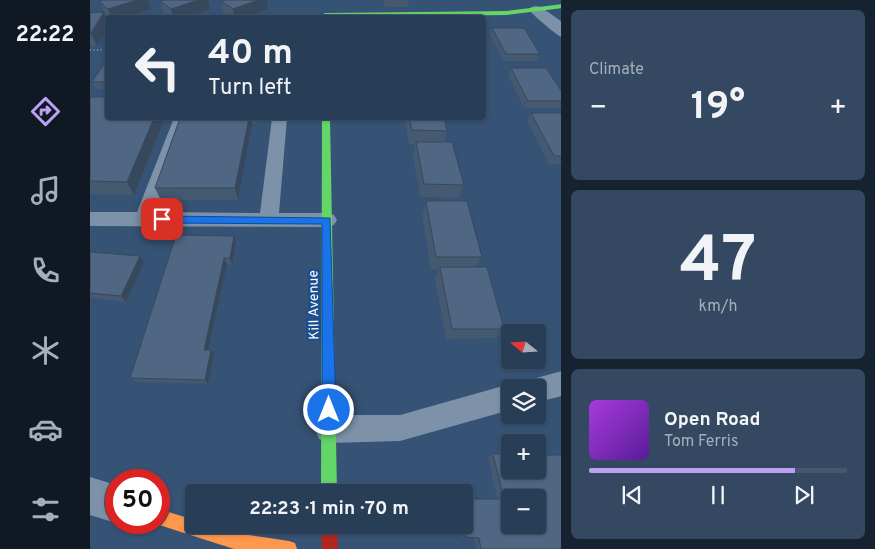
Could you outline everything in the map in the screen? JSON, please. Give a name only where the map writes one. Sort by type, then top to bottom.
[{"type":"main road","points":[[325,0],[325,15]]},
{"type":"main road","points":[[386,15],[507,13],[561,6]]},
{"type":"main road","name":"Kill Avenue","points":[[326,120],[329,484]]},
{"type":"main road","points":[[170,520],[235,541],[289,549]]},
{"type":"main road","points":[[330,534],[330,549]]},
{"type":"street","points":[[536,10],[554,23],[561,32]]},
{"type":"street","points":[[90,496],[105,501]]},
{"type":"lane","points":[[144,219],[181,120]]},
{"type":"lane","points":[[269,220],[280,120]]},
{"type":"lane","points":[[91,220],[327,220]]},
{"type":"lane","points":[[546,387],[561,383]]},
{"type":"lane","points":[[329,429],[400,428],[501,400]]},
{"type":"path","points":[[90,50],[105,50]]},
{"type":"building","points":[[137,0],[108,9],[99,1]]},
{"type":"building","points":[[198,0],[171,9],[160,1]]},
{"type":"building","points":[[258,0],[233,9],[221,1]]},
{"type":"building","points":[[104,12],[91,33],[90,33],[90,13]]},
{"type":"building","points":[[492,28],[524,28],[540,54],[506,54]]},
{"type":"building","points":[[105,62],[105,82],[92,82]]},
{"type":"building","points":[[511,68],[546,68],[561,90],[561,101],[528,101]]},
{"type":"building","points":[[90,97],[105,97],[105,120],[153,120],[127,182],[90,181]]},
{"type":"building","points":[[531,113],[561,113],[561,156],[554,156]]},
{"type":"building","points":[[179,120],[249,120],[235,188],[155,188]]},
{"type":"building","points":[[410,120],[444,120],[447,131],[412,130]]},
{"type":"building","points":[[416,142],[452,142],[464,185],[424,184]]},
{"type":"building","points":[[426,201],[467,201],[482,257],[436,257]]},
{"type":"building","points":[[176,235],[234,236],[230,258],[224,258],[204,350],[211,350],[205,380],[130,378]]},
{"type":"building","points":[[90,252],[140,256],[121,296],[90,293]]},
{"type":"building","points":[[440,267],[487,267],[503,324],[501,324],[501,329],[452,329]]},
{"type":"building","points":[[493,454],[501,454],[501,479],[546,479],[546,455],[561,455],[561,549],[481,549],[479,538],[465,537],[464,534],[473,534],[473,499],[501,499],[501,534],[546,534],[546,489],[502,489]]},
{"type":"traffic: fast","points":[[325,15],[507,13],[561,6]]},
{"type":"traffic: fast","points":[[326,120],[329,484]]},
{"type":"traffic: slow","points":[[170,520],[235,541],[289,549]]},
{"type":"traffic: jam","points":[[329,534],[330,549]]},
{"type":"route","points":[[162,219],[327,220],[329,410]]}]
